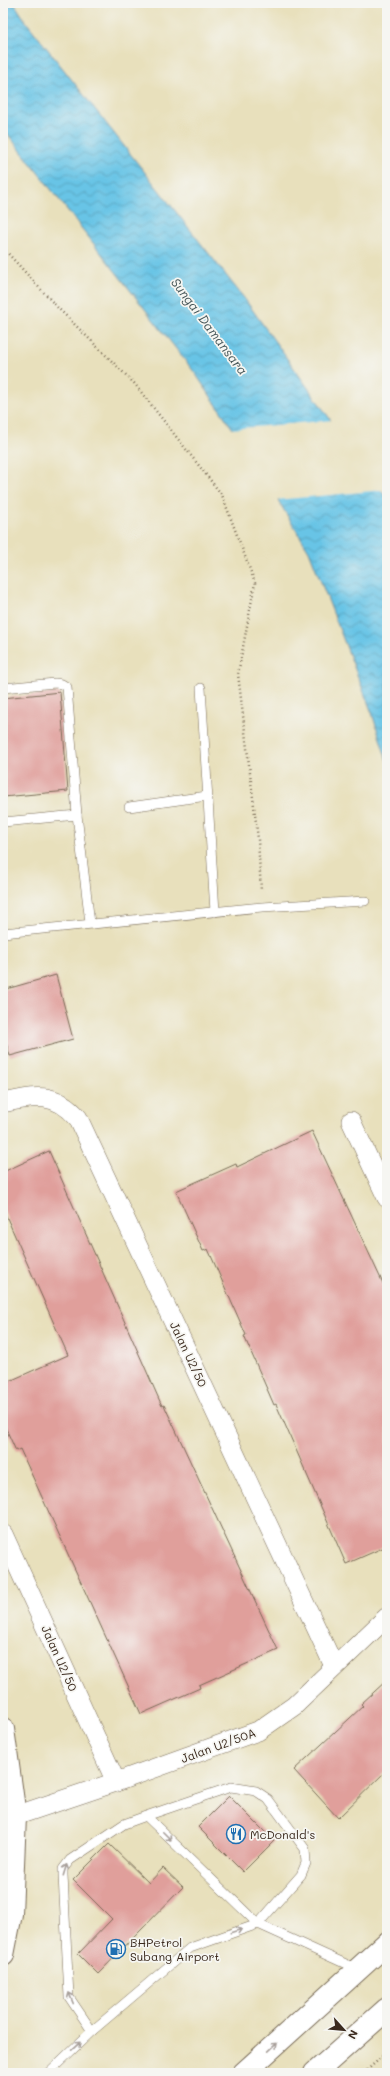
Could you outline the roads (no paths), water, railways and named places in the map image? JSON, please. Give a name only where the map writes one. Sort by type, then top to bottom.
[{"type":"main road","points":[[3,1729],[15,1816],[10,1914],[3,1955]]},
{"type":"main road","points":[[244,2073],[387,1943]]},
{"type":"main road","points":[[315,2073],[387,2009]]},
{"type":"street","name":"Jalan U2/50","points":[[3,1103],[31,1096],[46,1098],[59,1101],[70,1108],[78,1118],[334,1666]]},
{"type":"street","points":[[351,1120],[387,1198]]},
{"type":"street","name":"Jalan U2/50","points":[[3,1534],[116,1782]]},
{"type":"street","name":"Jalan U2/50A","points":[[15,1816],[116,1782],[258,1731],[294,1706],[334,1666],[387,1617]]},
{"type":"lane","points":[[3,688],[55,683],[67,687],[77,815],[90,923]]},
{"type":"lane","points":[[201,688],[215,912]]},
{"type":"lane","points":[[129,807],[207,796]]},
{"type":"lane","points":[[3,822],[77,815]]},
{"type":"lane","points":[[3,933],[90,923],[262,907],[365,901]]},
{"type":"lane","points":[[48,2073],[92,2031],[190,1948],[258,1924],[301,1875],[306,1863],[306,1849],[268,1799],[256,1791],[231,1787],[146,1816],[124,1824],[70,1860],[63,1869],[69,1997],[92,2031]]},
{"type":"lane","points":[[146,1816],[258,1924],[357,1969]]},
{"type":"water","name":"Sungai Damansara","points":[[3,3],[14,3],[27,23],[244,298],[387,499],[387,761],[372,713],[309,551],[249,453],[195,373],[3,128]]},
{"type":"place","name":"McDonald's","points":[[236,1834]]},
{"type":"place","name":"BHPetrol Subang Airport","points":[[116,1949]]}]
